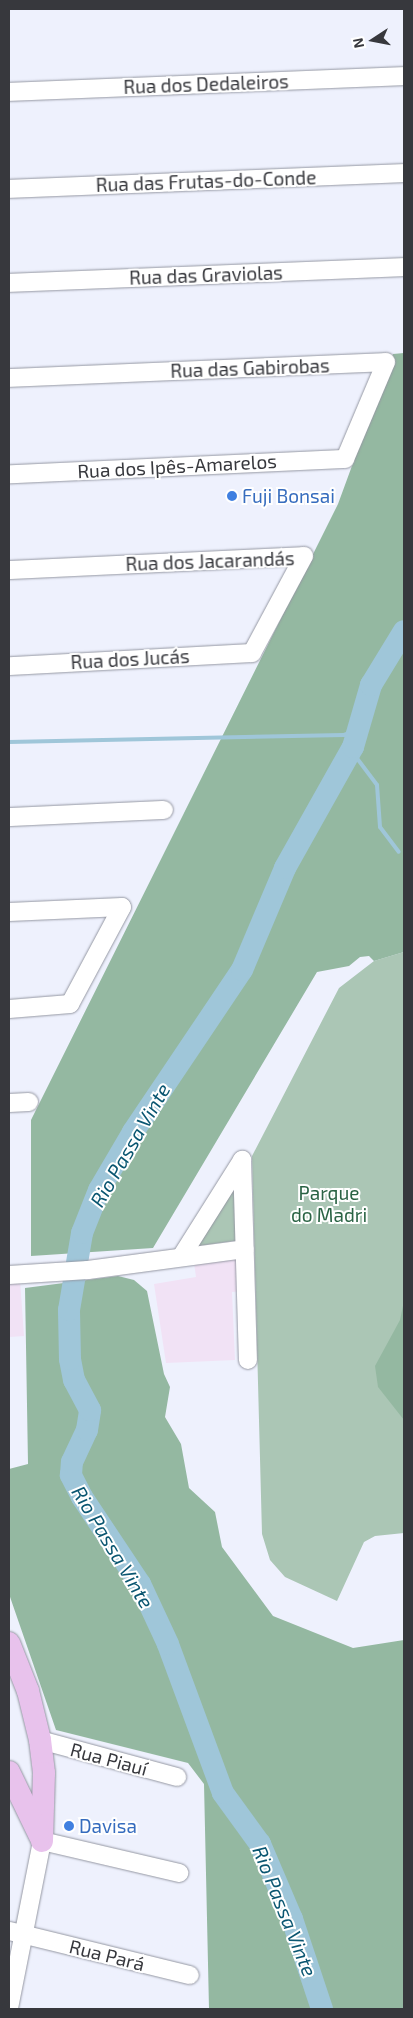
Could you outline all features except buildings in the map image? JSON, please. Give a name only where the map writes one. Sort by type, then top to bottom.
[{"type":"main road","points":[[9,1643],[28,1691],[40,1740],[44,1773],[42,1841]]},
{"type":"main road","points":[[9,1772],[42,1841]]},
{"type":"street","name":"Rua dos Dedaleiros","points":[[9,92],[404,76]]},
{"type":"street","name":"Rua das Frutas-do-Conde","points":[[9,189],[404,172]]},
{"type":"street","name":"Rua das Graviolas","points":[[9,283],[404,267]]},
{"type":"street","name":"Rua das Gabirobas","points":[[9,378],[386,362],[344,459]]},
{"type":"street","name":"Rua dos Ipês-Amarelos","points":[[9,474],[344,459]]},
{"type":"street","name":"Rua dos Jacarandás","points":[[9,570],[304,556],[252,653]]},
{"type":"street","name":"Rua dos Jucás","points":[[9,666],[252,653]]},
{"type":"street","points":[[9,817],[164,810]]},
{"type":"street","points":[[9,912],[122,907],[70,1004],[9,1009]]},
{"type":"street","points":[[9,1103],[29,1102]]},
{"type":"street","points":[[181,1257],[242,1160],[248,1360]]},
{"type":"street","points":[[9,1275],[88,1270],[245,1249]]},
{"type":"street","name":"Rua Piauí","points":[[40,1740],[178,1777]]},
{"type":"street","points":[[9,2008],[17,1933],[42,1841],[179,1873]]},
{"type":"street","name":"Rua Pará","points":[[17,1933],[190,1975]]},
{"type":"shaded area","points":[[234,1257],[239,1261],[243,1291],[232,1292],[235,1360],[166,1363],[154,1284],[196,1277],[194,1262]]},
{"type":"shaded area","points":[[20,1280],[24,1336],[9,1337],[9,1281]]},
{"type":"green space","points":[[404,353],[404,952],[374,961],[369,956],[360,957],[349,966],[317,972],[153,1248],[31,1256],[31,1120],[338,504],[393,354]]},
{"type":"green space","name":"Parque do Madri","points":[[404,952],[404,1533],[375,1536],[364,1542],[337,1601],[285,1577],[270,1560],[262,1534],[252,1156],[339,988],[374,961]]},
{"type":"green space","name":"Parque do Madri","points":[[235,1182],[241,1240],[198,1246]]},
{"type":"green space","points":[[118,1276],[134,1280],[147,1291],[164,1374],[170,1387],[165,1417],[181,1444],[189,1488],[215,1512],[222,1547],[273,1616],[353,1648],[404,1640],[404,2009],[209,2009],[204,1784],[188,1763],[56,1730],[9,1594],[9,1469],[28,1464],[25,1288]]},
{"type":"green space","points":[[404,1301],[404,1420],[378,1387],[375,1366],[400,1320]]},
{"type":"waterway","name":"Rio Passa Vinte","points":[[322,2009],[292,1919],[260,1844],[223,1793],[168,1644],[140,1584],[82,1497],[71,1475],[72,1462],[87,1430],[90,1410],[74,1380],[70,1359],[69,1310],[82,1233],[99,1190],[133,1132],[242,970],[285,868],[353,747],[371,685],[404,631]]},
{"type":"waterway","points":[[9,742],[344,735],[358,730]]},
{"type":"waterway","points":[[353,747],[356,757],[377,785],[380,827],[399,852]]},
{"type":"place","name":"Fuji Bonsai","points":[[232,496]]},
{"type":"place","name":"Davisa","points":[[69,1826]]}]
